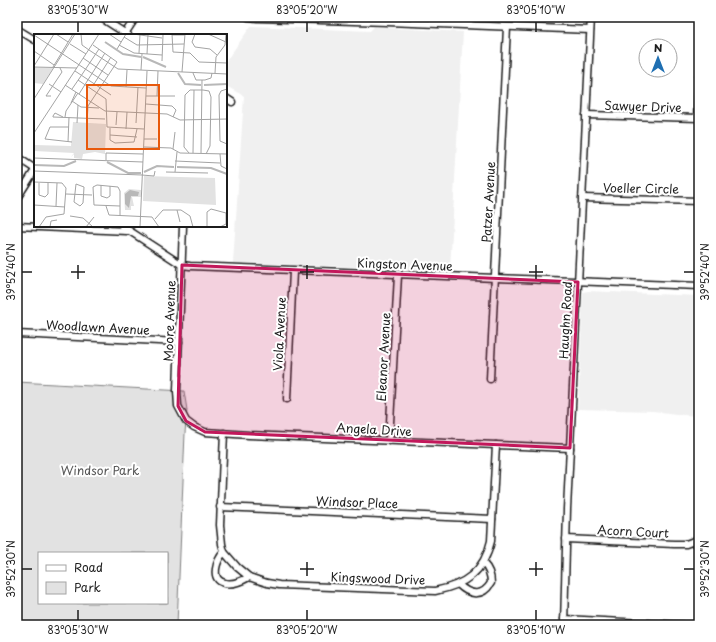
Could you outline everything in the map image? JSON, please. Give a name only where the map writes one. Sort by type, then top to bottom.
[{"type":"street","points":[[100,17],[126,34],[136,17]]},
{"type":"street","points":[[248,17],[387,19],[507,27],[590,30]]},
{"type":"street","name":"Haughn Road","points":[[564,622],[570,448],[591,17]]},
{"type":"street","name":"Patzer Avenue","points":[[490,379],[507,27]]},
{"type":"street","points":[[17,29],[34,39]]},
{"type":"street","points":[[698,118],[699,76]]},
{"type":"street","points":[[227,99],[232,102]]},
{"type":"street","name":"Sawyer Drive","points":[[586,115],[698,118]]},
{"type":"street","points":[[17,157],[34,169]]},
{"type":"street","points":[[17,198],[34,172]]},
{"type":"street","name":"Voeller Circle","points":[[582,198],[699,201]]},
{"type":"street","points":[[17,226],[34,227]]},
{"type":"street","points":[[39,227],[129,231]]},
{"type":"street","name":"Kingston Avenue","points":[[123,227],[182,265],[190,266],[699,286]]},
{"type":"street","name":"Moore Avenue","points":[[183,227],[178,406],[183,416]]},
{"type":"street","name":"Viola Avenue","points":[[287,399],[293,271]]},
{"type":"street","name":"Eleanor Avenue","points":[[389,441],[398,275]]},
{"type":"street","name":"Woodlawn Avenue","points":[[17,334],[179,342]]},
{"type":"street","name":"Angela Drive","points":[[183,416],[186,421],[194,427],[205,432],[570,448]]},
{"type":"street","points":[[224,433],[220,507],[220,525],[224,552],[216,565],[216,574],[218,579],[225,583],[243,580],[249,576]]},
{"type":"street","name":"Kingswood Drive","points":[[224,552],[237,567],[249,576],[267,583],[279,585],[435,591],[458,584],[470,577],[483,563],[489,549],[491,541],[496,445]]},
{"type":"street","name":"Windsor Place","points":[[220,507],[492,519]]},
{"type":"street","name":"Acorn Court","points":[[566,539],[680,544],[686,544],[699,539]]},
{"type":"street","points":[[458,584],[463,589],[472,593],[477,594],[486,590],[491,584],[491,578],[486,566],[483,563]]},
{"type":"street","points":[[564,622],[682,625]]},
{"type":"highlighted area","points":[[182,265],[578,282],[570,448],[205,432],[186,421],[178,406]]},
{"type":"shaded area","points":[[251,26],[370,31],[374,27],[463,32],[450,270],[233,263],[244,96],[227,87],[227,60]]},
{"type":"shaded area","points":[[583,292],[699,296],[699,416],[653,411],[578,409]]},
{"type":"green space","name":"Windsor Park","points":[[17,382],[184,391],[187,410],[177,625],[17,625]]}]
